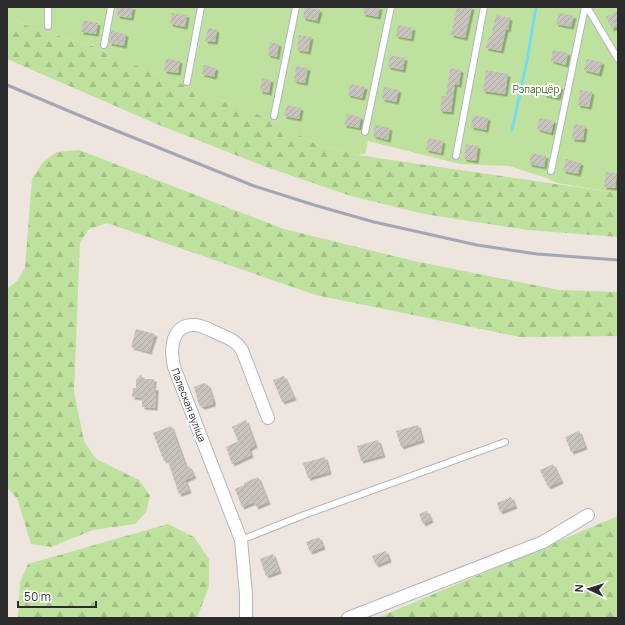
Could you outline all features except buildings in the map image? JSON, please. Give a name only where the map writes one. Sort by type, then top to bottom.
[{"type":"street","name":"Палеская вуліца","points":[[246,618],[246,594],[241,540],[174,367],[171,356],[172,343],[176,333],[185,327],[196,326],[209,329],[236,342],[242,350],[268,418]]},
{"type":"street","points":[[348,618],[543,542],[588,515]]},
{"type":"lane","points":[[48,7],[48,26]]},
{"type":"lane","points":[[104,45],[110,7]]},
{"type":"lane","points":[[187,82],[201,7]]},
{"type":"lane","points":[[274,116],[296,7]]},
{"type":"lane","points":[[365,132],[391,7]]},
{"type":"lane","points":[[456,156],[484,7]]},
{"type":"lane","points":[[586,7],[618,59]]},
{"type":"lane","points":[[551,171],[586,7]]},
{"type":"lane","points":[[241,540],[304,515],[505,442]]},
{"type":"green space","name":"Рэпарцёр","points":[[7,7],[618,7],[618,193],[557,183],[547,178],[509,166],[460,164],[368,141],[365,154],[357,155],[318,145],[270,119],[191,89],[105,53],[99,48],[53,34],[45,34],[7,16]]},
{"type":"green space","points":[[7,16],[45,34],[53,34],[99,48],[105,53],[191,89],[270,119],[318,145],[357,155],[618,193],[618,237],[528,230],[424,214],[351,196],[269,168],[159,125],[7,59]]},
{"type":"green space","points":[[79,150],[284,229],[414,261],[559,290],[618,292],[618,336],[520,337],[316,295],[107,223],[89,229],[80,242],[74,392],[84,441],[96,459],[139,480],[150,496],[146,512],[135,524],[93,530],[51,547],[31,544],[17,498],[7,488],[7,289],[17,281],[25,268],[32,179],[43,162],[57,152]]},
{"type":"green space","points":[[618,516],[618,618],[377,618]]},
{"type":"green space","points":[[168,524],[194,537],[209,559],[209,586],[197,618],[18,618],[20,583],[28,564]]},
{"type":"waterway","points":[[512,130],[527,61],[536,7]]},
{"type":"railway","points":[[7,85],[254,186],[314,205],[374,222],[477,245],[537,254],[618,260]]}]
